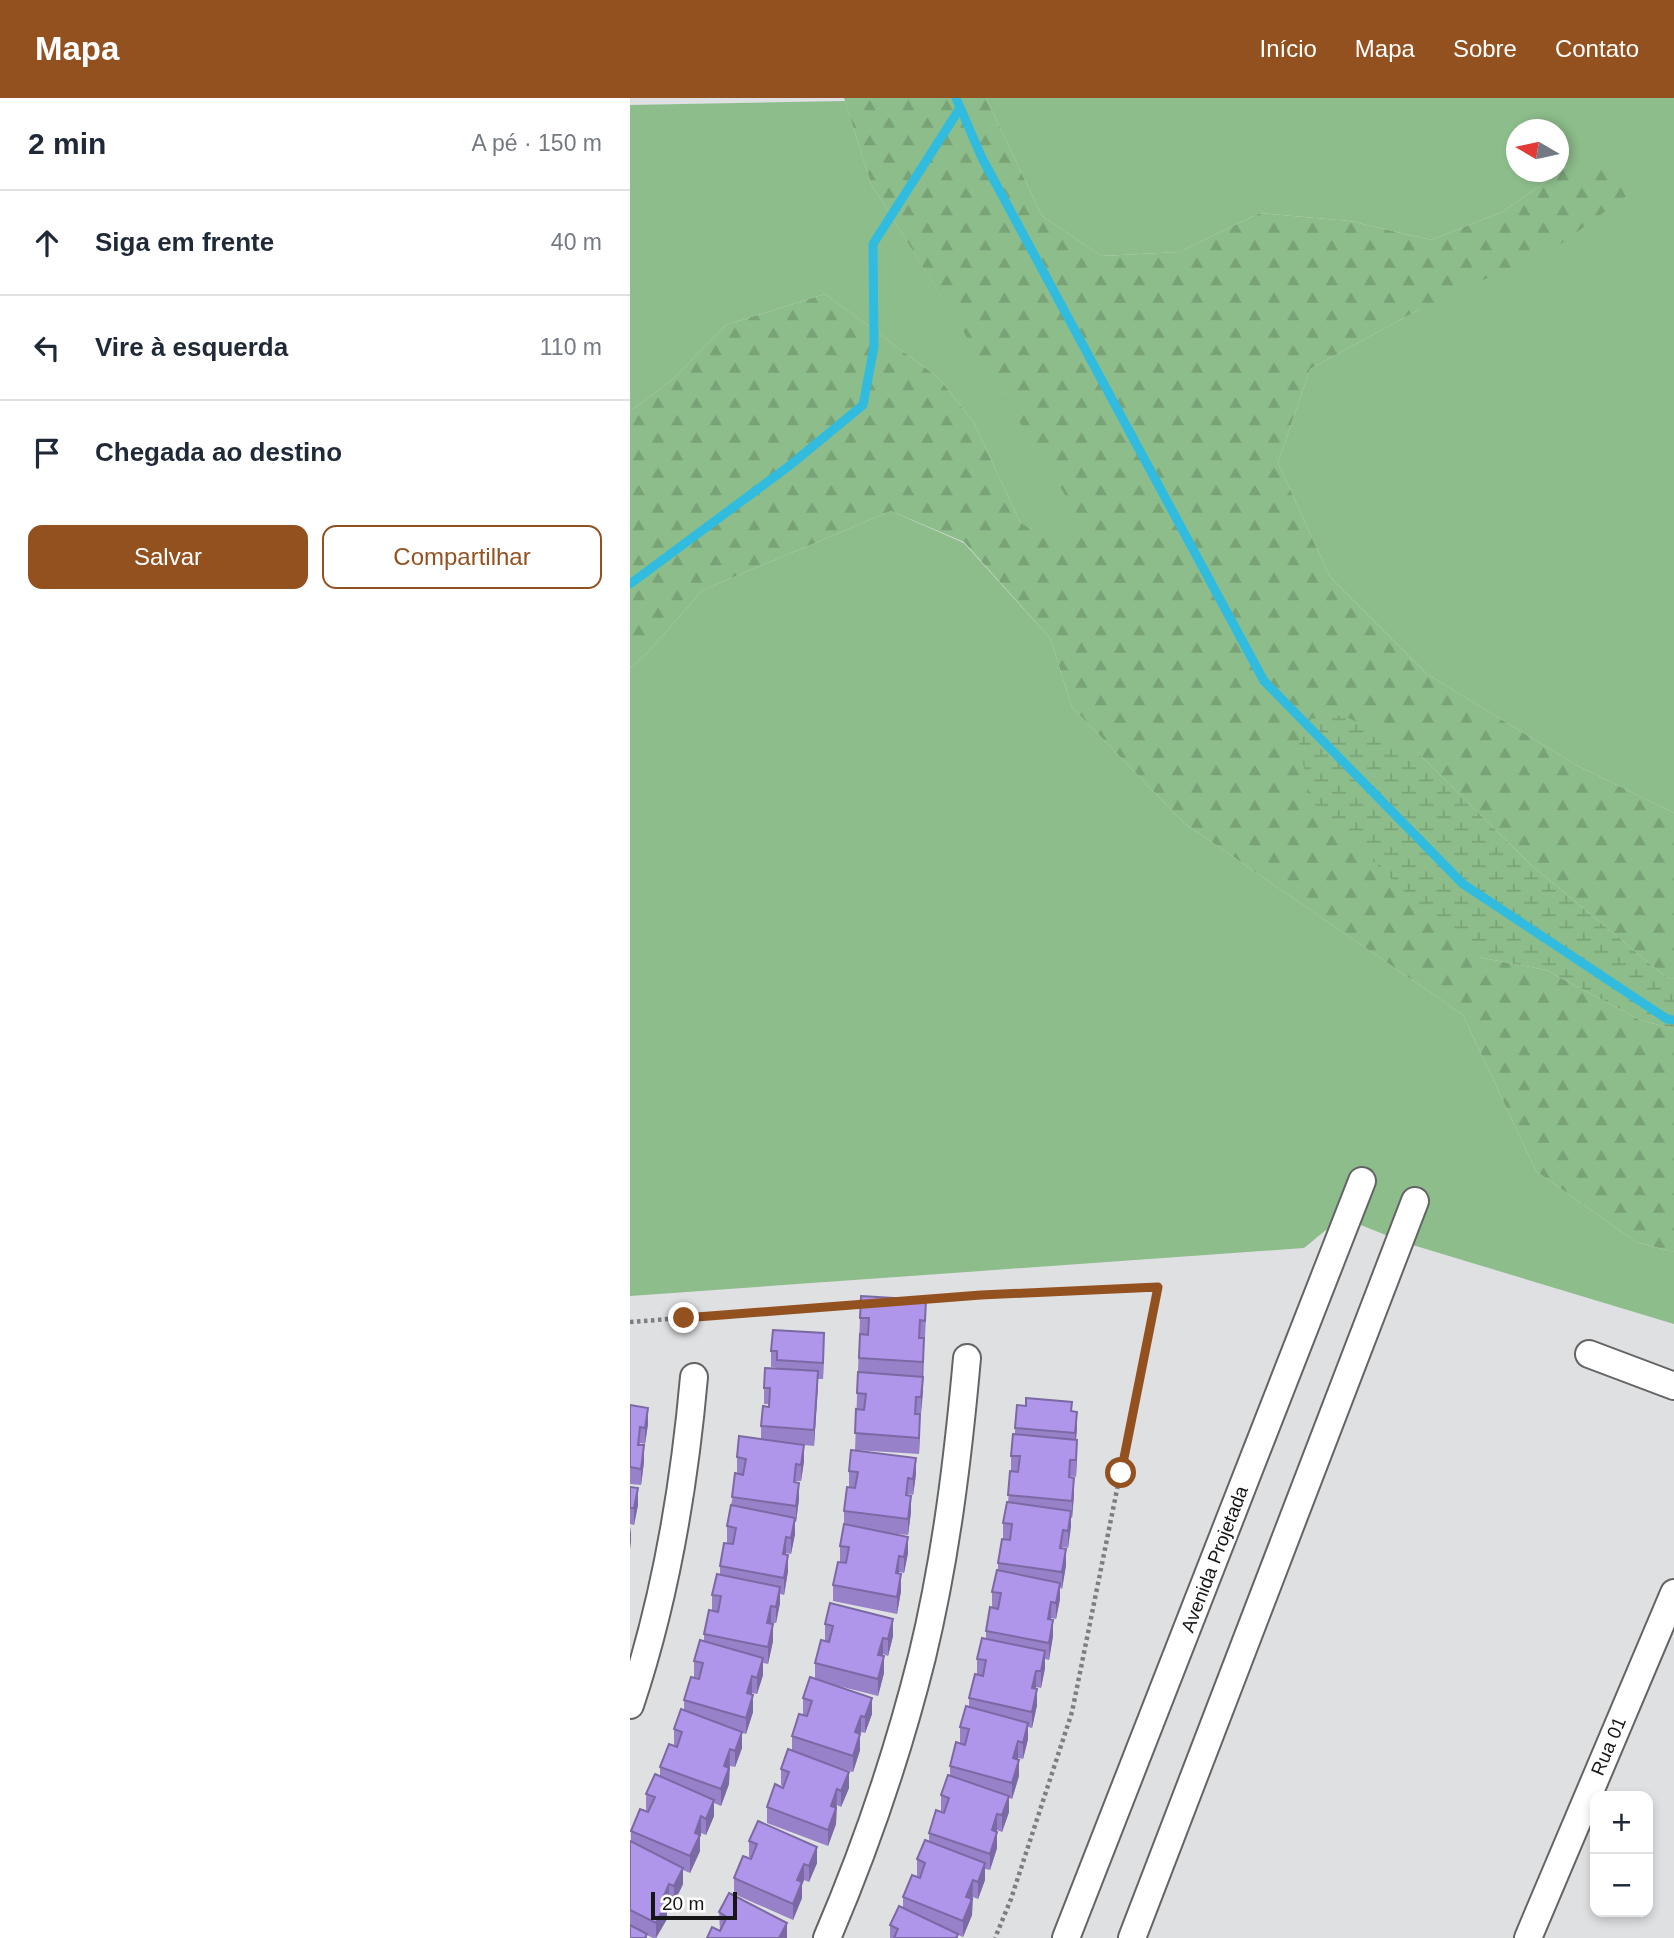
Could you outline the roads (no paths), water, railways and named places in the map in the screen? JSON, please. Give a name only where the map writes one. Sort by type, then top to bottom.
[{"type":"street","name":"Avenida Projetada","points":[[1066,1938],[1362,1181]]},
{"type":"street","points":[[1132,1938],[1415,1201]]},
{"type":"street","points":[[1589,1354],[1674,1386]]},
{"type":"street","points":[[827,1938],[878,1806],[903,1729],[922,1656],[951,1508],[967,1358]]},
{"type":"street","points":[[630,1705],[662,1594],[677,1522],[688,1450],[694,1377]]},
{"type":"street","name":"Rua 01","points":[[1536,1930],[1616,1726],[1674,1593]]},
{"type":"waterway","points":[[956,98],[982,158],[1264,681],[1463,884],[1667,1019],[1674,1020]]},
{"type":"waterway","points":[[630,584],[789,466],[863,405],[874,347],[873,244],[960,108]]}]
